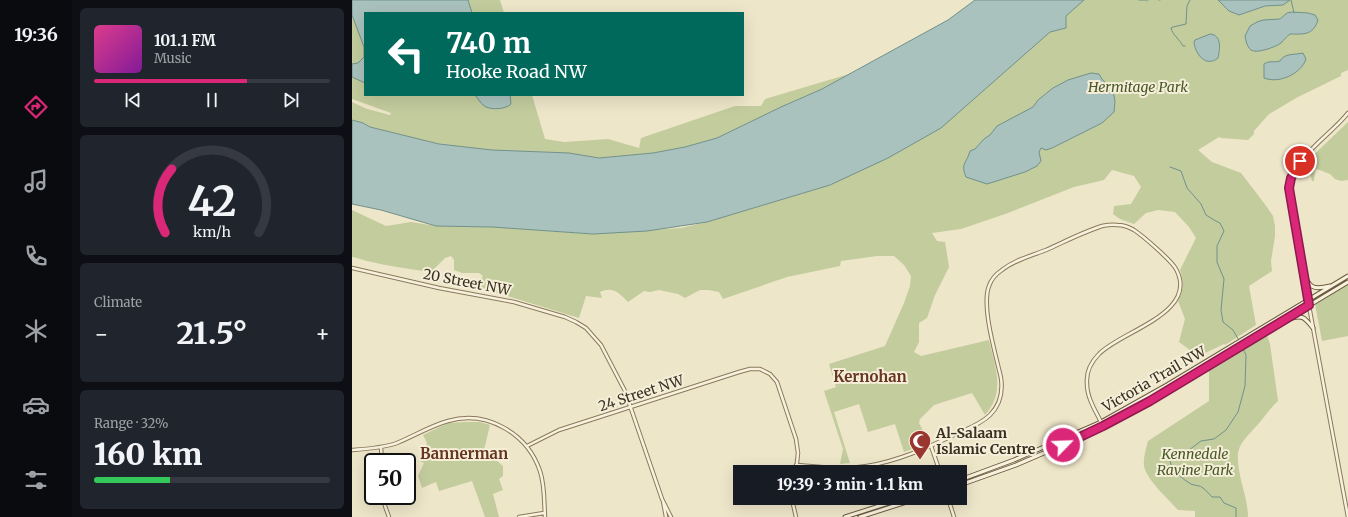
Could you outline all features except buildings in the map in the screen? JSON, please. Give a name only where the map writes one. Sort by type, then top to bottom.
[{"type":"main road","points":[[1303,273],[1313,288],[1320,289],[1333,285]]},
{"type":"main road","name":"Victoria Trail NW","points":[[967,477],[1014,460],[1072,436],[1101,422],[1147,397],[1348,276]]},
{"type":"main road","name":"Victoria Trail NW","points":[[967,482],[1016,465],[1103,426],[1150,401],[1348,282]]},
{"type":"main road","points":[[1280,323],[1291,318],[1303,317],[1313,328]]},
{"type":"main road","points":[[845,517],[882,505]]},
{"type":"main road","points":[[860,517],[897,505]]},
{"type":"street","points":[[1348,113],[1340,123],[1300,161],[1291,178],[1289,188],[1303,273],[1348,517]]},
{"type":"street","points":[[874,465],[893,460],[932,446],[985,420],[995,409],[1000,399],[1002,390],[1001,378],[986,302],[989,287],[997,274],[1004,268],[1016,262],[1093,229],[1107,225],[1118,225],[1125,226],[1135,231],[1172,264],[1179,276],[1180,286],[1178,296],[1170,308],[1104,349],[1092,362],[1087,376],[1087,388],[1092,404],[1103,426]]},
{"type":"street","name":"20 Street NW","points":[[352,268],[438,288],[510,301],[565,317],[590,331],[601,345],[631,406],[662,499]]},
{"type":"street","name":"24 Street NW","points":[[527,446],[559,430],[746,370],[757,369],[764,370],[773,376],[780,388],[798,448],[796,465]]},
{"type":"street","points":[[352,450],[381,447],[396,443],[439,424],[452,420],[474,418],[492,422],[512,432],[527,446],[536,461],[541,475],[545,515],[519,517]]},
{"type":"street","points":[[932,446],[938,465]]},
{"type":"street","points":[[381,447],[381,453]]},
{"type":"street","points":[[662,499],[666,517]]},
{"type":"street","points":[[662,499],[671,517]]},
{"type":"street","points":[[385,505],[389,517]]},
{"type":"street","points":[[793,505],[796,517]]},
{"type":"street","points":[[950,505],[954,517]]},
{"type":"green space","points":[[352,0],[500,0],[504,12],[364,12],[364,96],[532,96],[545,139],[564,142],[608,139],[639,148],[641,138],[735,106],[761,106],[765,99],[849,74],[822,89],[717,138],[685,147],[653,153],[599,158],[569,153],[492,150],[439,144],[370,127],[352,120],[352,102],[367,109],[390,115],[391,113],[352,99]]},
{"type":"green space","name":"Hermitage Park","points":[[1083,0],[1348,0],[1348,70],[1341,73],[1341,76],[1298,97],[1269,114],[1248,140],[1219,137],[1198,150],[1212,162],[1241,173],[1273,216],[1275,226],[1271,261],[1272,271],[1249,286],[1256,325],[1225,345],[1224,344],[1201,355],[1190,350],[1179,342],[1185,319],[1178,301],[1183,286],[1180,270],[1196,238],[1189,227],[1175,212],[1158,210],[1146,213],[1134,224],[1120,219],[1113,214],[1114,206],[1131,204],[1141,187],[1134,176],[1112,170],[1104,180],[1074,187],[1008,213],[961,229],[932,233],[937,241],[945,242],[949,267],[935,295],[927,318],[919,323],[919,342],[914,352],[921,356],[989,340],[997,379],[995,397],[985,415],[972,393],[934,405],[920,419],[919,423],[929,443],[904,452],[895,424],[868,432],[859,404],[834,412],[850,463],[840,464],[843,449],[824,391],[836,387],[829,364],[885,346],[904,303],[910,286],[911,276],[904,265],[894,256],[877,256],[841,261],[840,266],[787,277],[723,299],[719,292],[708,290],[700,290],[685,298],[678,294],[659,290],[650,292],[644,291],[628,302],[616,291],[605,290],[600,292],[602,298],[586,296],[579,318],[475,286],[483,276],[479,273],[462,273],[454,270],[454,260],[451,256],[445,258],[431,272],[407,269],[352,257],[352,210],[386,226],[411,222],[436,226],[492,227],[593,234],[681,228],[707,222],[830,185],[1050,32],[1066,28],[1066,16]]},
{"type":"green space","points":[[1348,122],[1348,180],[1341,181],[1335,179],[1330,174],[1317,169],[1315,170],[1314,181],[1312,181],[1308,166],[1303,165]]},
{"type":"green space","points":[[1348,285],[1348,336],[1322,341],[1315,304]]},
{"type":"green space","name":"Kennedale Ravine Park","points":[[1267,335],[1270,344],[1278,401],[1242,442],[1238,453],[1239,469],[1247,503],[1248,517],[1195,517],[1195,511],[1178,510],[1153,483],[1146,471],[1144,460],[1148,441],[1209,401],[1209,368]]},
{"type":"green space","points":[[480,422],[490,425],[484,450],[503,466],[503,476],[499,479],[503,490],[493,494],[499,517],[485,517],[472,481],[439,491],[436,482],[422,488],[418,476],[424,463],[420,461],[427,443],[423,435],[448,423]]},
{"type":"water","points":[[352,0],[468,0],[472,12],[364,12],[364,47],[352,15]]},
{"type":"water","points":[[975,0],[1084,0],[1066,16],[1066,28],[1050,32],[941,128],[888,158],[830,185],[707,222],[647,231],[593,234],[492,227],[436,226],[381,210],[352,204],[352,120],[370,127],[439,144],[492,150],[569,153],[599,158],[653,153],[685,147],[717,138],[822,89],[948,20]]},
{"type":"water","points":[[1218,0],[1290,0],[1283,5],[1265,6],[1239,15],[1229,11]]},
{"type":"water","points":[[1292,12],[1315,15],[1318,20],[1316,25],[1307,33],[1290,34],[1281,43],[1271,48],[1261,51],[1254,51],[1250,49],[1245,36],[1250,26],[1263,20],[1280,19],[1287,13]]},
{"type":"water","points":[[1210,34],[1217,37],[1220,47],[1218,58],[1214,61],[1205,60],[1202,58],[1196,51],[1194,42],[1195,40]]},
{"type":"water","points":[[1303,53],[1306,59],[1294,73],[1283,79],[1270,80],[1264,78],[1264,64],[1268,62],[1280,61],[1287,55]]},
{"type":"water","points":[[364,57],[364,83],[352,77],[352,64],[358,63]]},
{"type":"water","points":[[1091,73],[1099,74],[1113,91],[1115,101],[1114,112],[1102,123],[1052,148],[1046,150],[1041,148],[1039,152],[1041,161],[1037,166],[1025,172],[987,184],[966,177],[964,166],[970,151],[975,149],[997,126],[1033,107],[1038,100],[1053,88],[1068,80]]},
{"type":"water","points":[[476,96],[510,96],[511,104],[503,108],[489,108],[483,105]]},
{"type":"waterway","points":[[1139,0],[1148,0]]},
{"type":"waterway","points":[[1185,46],[1183,46],[1171,28],[1186,24],[1187,6],[1190,0]]},
{"type":"waterway","points":[[1291,0],[1294,13]]},
{"type":"waterway","points":[[1170,167],[1181,171],[1187,188],[1201,204],[1206,215],[1220,223],[1224,231],[1217,246],[1217,262],[1224,279],[1221,310],[1223,322],[1233,330],[1241,344]]},
{"type":"waterway","points":[[1236,517],[1236,508],[1224,503],[1220,497],[1212,497],[1202,487],[1191,484],[1178,475],[1170,462],[1170,457],[1172,452],[1189,450],[1201,441],[1214,439],[1226,430],[1238,412],[1245,386],[1246,355],[1242,347]]},
{"type":"place","name":"Al-Salaam Islamic Centre","points":[[920,460]]},
{"type":"district","name":"Kernohan","points":[[870,377]]},
{"type":"district","name":"Bannerman","points":[[464,454]]},
{"type":"route","points":[[1063,445],[1150,401],[1309,305],[1289,188],[1291,178],[1300,161]]}]
